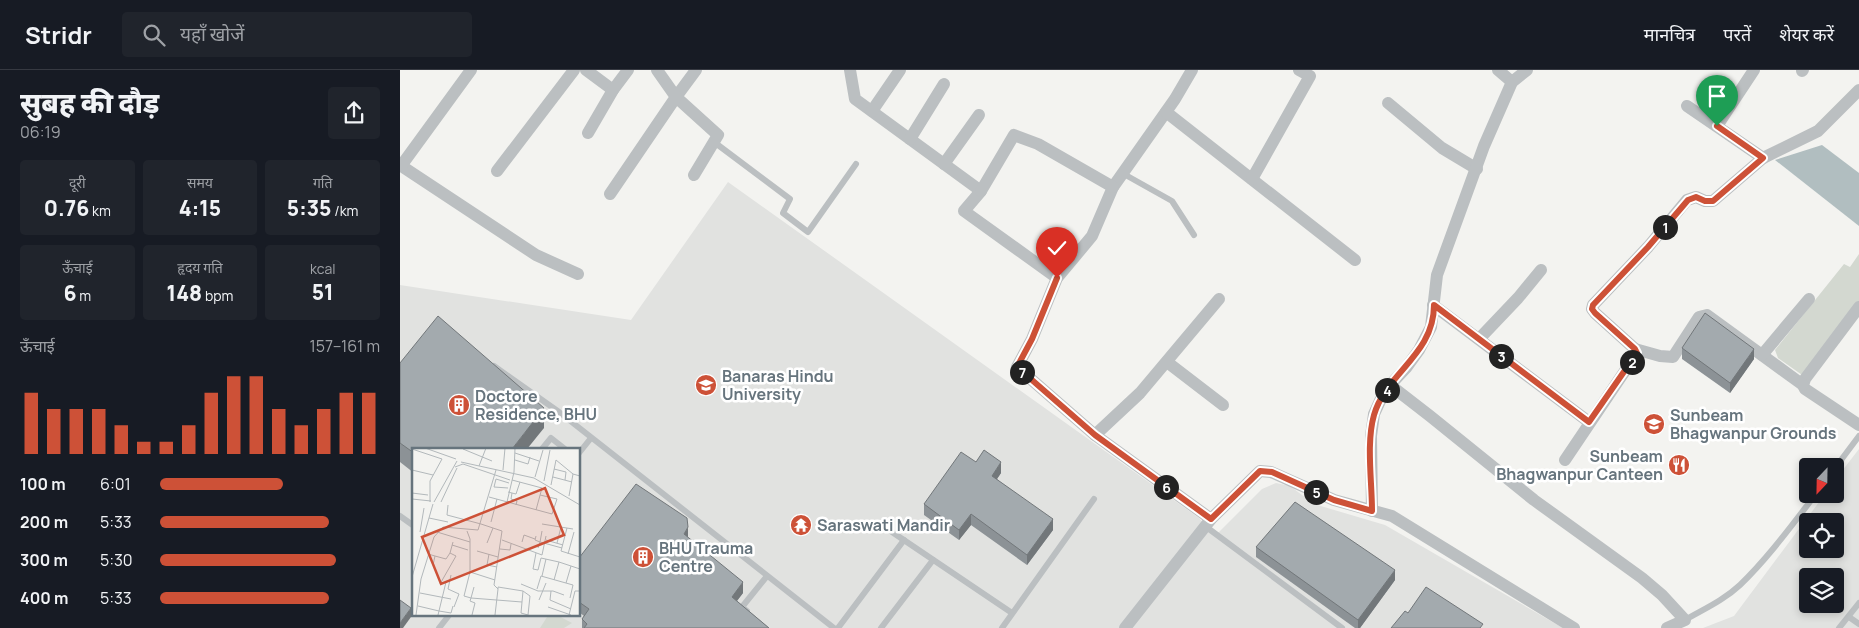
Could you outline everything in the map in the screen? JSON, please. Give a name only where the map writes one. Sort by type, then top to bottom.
[{"type":"street","points":[[471,70],[400,165],[536,255],[578,274]]},
{"type":"street","points":[[496,171],[574,70]]},
{"type":"street","points":[[586,70],[613,90]]},
{"type":"street","points":[[588,133],[613,90],[628,70]]},
{"type":"street","points":[[657,70],[676,97],[718,135],[694,175]]},
{"type":"street","points":[[610,194],[696,70]]},
{"type":"street","points":[[850,70],[855,99],[981,191]]},
{"type":"street","points":[[872,111],[900,70]]},
{"type":"street","points":[[1192,70],[1166,112],[1113,187],[1092,236],[1057,278],[1032,339],[1017,367],[1095,435],[1208,523]]},
{"type":"street","points":[[1252,179],[1310,76],[1299,70]]},
{"type":"street","points":[[1498,70],[1512,82]]},
{"type":"street","points":[[1372,511],[1370,436],[1374,414],[1390,385],[1406,368],[1431,327],[1437,275],[1484,146],[1512,82],[1527,70]]},
{"type":"street","points":[[1717,126],[1754,70]]},
{"type":"street","points":[[910,139],[944,84]]},
{"type":"street","points":[[1858,94],[1818,131],[1763,158],[1713,201],[1705,201],[1696,197],[1688,200],[1648,247],[1593,305],[1592,309],[1635,349],[1660,356],[1673,356],[1699,317],[1707,314],[1803,385],[1805,389],[1859,425]]},
{"type":"street","points":[[1388,103],[1442,148],[1477,169]]},
{"type":"street","points":[[1687,106],[1763,158]]},
{"type":"street","points":[[1166,112],[1355,260]]},
{"type":"street","points":[[944,164],[979,115]]},
{"type":"street","points":[[1057,278],[964,211],[981,191],[1014,135],[1038,144],[1113,187]]},
{"type":"street","points":[[1479,340],[1541,270]]},
{"type":"street","points":[[1095,435],[1140,394],[1219,299]]},
{"type":"street","points":[[1762,355],[1808,299]]},
{"type":"street","points":[[1434,305],[1589,422]]},
{"type":"street","points":[[1803,385],[1805,379],[1859,307]]},
{"type":"street","points":[[1565,460],[1634,358],[1637,353],[1635,349]]},
{"type":"street","points":[[1168,362],[1223,405]]},
{"type":"street","points":[[1390,385],[1534,500],[1642,578],[1662,595],[1685,620],[1667,628]]},
{"type":"street","points":[[1125,628],[1208,523],[1260,471],[1272,472],[1334,500],[1392,516],[1574,628]]},
{"type":"lane","points":[[714,142],[790,199],[783,213],[808,232],[856,164]]},
{"type":"lane","points":[[1122,174],[1172,201],[1194,235]]},
{"type":"lane","points":[[487,361],[591,438],[834,628]]},
{"type":"lane","points":[[1842,458],[1859,436]]},
{"type":"lane","points":[[543,448],[551,438],[564,448]]},
{"type":"lane","points":[[580,452],[591,438]]},
{"type":"lane","points":[[1002,628],[1094,499]]},
{"type":"lane","points":[[1685,620],[1722,599],[1739,586],[1809,503]]},
{"type":"lane","points":[[400,516],[412,525]]},
{"type":"lane","points":[[1208,523],[1342,628]]},
{"type":"lane","points":[[892,532],[1012,613]]},
{"type":"lane","points":[[838,628],[904,540]]},
{"type":"lane","points":[[881,628],[933,560]]},
{"type":"lane","points":[[754,618],[742,607],[767,576]]},
{"type":"lane","points":[[1839,628],[1859,602]]},
{"type":"lane","points":[[439,628],[448,616]]},
{"type":"lane","points":[[1849,617],[1859,624]]},
{"type":"shaded area","points":[[1822,145],[1859,173],[1859,226],[1775,160]]},
{"type":"shaded area","name":"Banaras Hindu University","points":[[728,182],[1199,518],[1215,536],[1262,489],[1276,483],[1290,486],[1314,504],[1385,525],[1563,628],[400,628],[400,285],[631,320]]},
{"type":"shaded area","points":[[1859,254],[1859,305],[1805,377],[1778,358],[1775,350],[1844,264],[1850,267]]},
{"type":"shaded area","points":[[1859,449],[1859,628],[1703,628],[1734,616],[1799,529],[1799,558],[1844,558],[1844,513],[1811,513],[1818,503],[1844,503],[1844,468]]},
{"type":"shaded area","points":[[548,616],[559,616],[572,623],[564,628],[540,628]]},
{"type":"building","points":[[1705,313],[1754,349],[1730,383],[1682,348]]},
{"type":"building","name":"Doctore Residence, BHU","points":[[438,316],[544,408],[513,448],[412,448],[412,452],[400,443],[400,363]]},
{"type":"building","points":[[984,450],[1001,462],[992,476],[1053,519],[1027,555],[971,514],[959,530],[924,504],[961,452],[976,462]]},
{"type":"building","name":"BHU Trauma Centre","points":[[636,484],[687,518],[688,527],[684,534],[743,582],[732,597],[769,628],[584,628],[587,624],[582,619],[589,609],[580,603],[580,557]]},
{"type":"building","points":[[1295,502],[1395,570],[1358,620],[1256,547]]},
{"type":"building","points":[[1426,587],[1483,624],[1480,628],[1391,628],[1405,611],[1408,613]]},
{"type":"building","points":[[400,600],[411,608],[400,623]]},
{"type":"place","name":"Banaras Hindu University","points":[[706,385]]},
{"type":"place","name":"Doctore Residence, BHU","points":[[459,405]]},
{"type":"place","name":"Sunbeam Bhagwanpur Grounds","points":[[1654,424]]},
{"type":"place","name":"Sunbeam Bhagwanpur Canteen","points":[[1679,465]]},
{"type":"place","name":"Saraswati Mandir","points":[[801,525]]},
{"type":"place","name":"BHU Trauma Centre","points":[[643,557]]},
{"type":"route","points":[[1057,278],[1032,339],[1017,367],[1095,435],[1211,519],[1260,471],[1272,472],[1334,500],[1372,511],[1370,436],[1374,414],[1390,385],[1406,368],[1431,327],[1434,305],[1589,422],[1637,353],[1635,349],[1595,313],[1592,309],[1593,305],[1648,247],[1688,200],[1696,197],[1709,202],[1713,201],[1763,158],[1717,126]]}]
